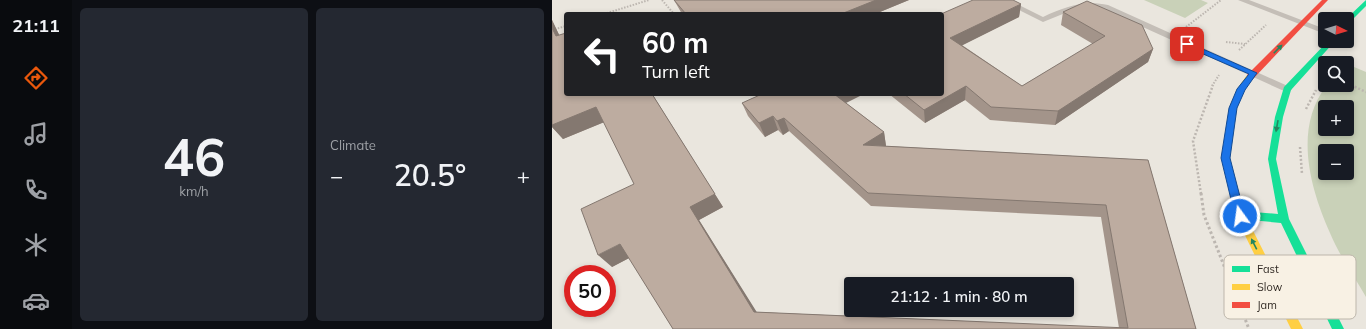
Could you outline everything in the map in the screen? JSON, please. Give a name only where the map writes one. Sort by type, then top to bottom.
[{"type":"main road","points":[[1260,255],[1240,216],[1226,158],[1233,108],[1241,89],[1253,73],[1325,0]]},
{"type":"main road","points":[[1351,2],[1364,4]]},
{"type":"main road","points":[[1354,15],[1364,4]]},
{"type":"main road","points":[[1302,255],[1284,219],[1272,159],[1279,117],[1287,89],[1325,48]]},
{"type":"main road","points":[[1240,216],[1284,219]]},
{"type":"main road","points":[[1292,319],[1297,329]]},
{"type":"main road","points":[[1333,319],[1338,329]]},
{"type":"lane","points":[[1003,0],[1043,20],[1077,5],[1094,4],[1114,10],[1287,89]]},
{"type":"lane","points":[[1242,0],[1318,30]]},
{"type":"path","points":[[611,12],[650,0]]},
{"type":"path","points":[[662,0],[672,12]]},
{"type":"path","points":[[1173,37],[1221,0]]},
{"type":"path","points":[[552,30],[564,27]]},
{"type":"path","points":[[1354,86],[1366,92]]},
{"type":"path","points":[[1304,112],[1318,87]]},
{"type":"path","points":[[1300,146],[1302,182]]},
{"type":"green space","points":[[1144,0],[1201,0],[1208,3],[1185,18]]},
{"type":"green space","points":[[1354,67],[1366,72],[1366,297],[1356,280],[1356,255],[1341,255],[1330,233],[1316,197],[1308,158],[1310,120],[1318,100],[1318,136],[1354,136],[1354,100],[1318,100],[1323,92],[1354,92]]},
{"type":"building","points":[[674,0],[876,0],[846,12],[684,12]]},
{"type":"building","points":[[973,0],[1013,0],[1021,4],[950,38],[1022,86],[1105,36],[1063,12],[1087,1],[1142,25],[1153,49],[1058,111],[991,107],[966,86],[924,110],[906,96],[944,96],[944,13]]},
{"type":"building","points":[[552,28],[556,36],[564,34],[564,96],[653,96],[715,194],[690,207],[754,312],[1128,328],[1106,205],[868,193],[784,118],[777,121],[773,116],[759,123],[742,103],[758,96],[837,96],[884,132],[863,145],[1148,160],[1196,329],[673,329],[620,244],[598,255],[581,209],[634,184],[596,107],[552,125]]},
{"type":"traffic: fast","points":[[1354,15],[1366,2]]},
{"type":"traffic: fast","points":[[1302,255],[1284,219],[1272,159],[1279,117],[1287,89],[1325,48]]},
{"type":"traffic: fast","points":[[1240,215],[1284,219]]},
{"type":"traffic: fast","points":[[1333,319],[1338,329]]},
{"type":"traffic: slow","points":[[1250,77],[1241,89],[1233,108],[1226,158],[1240,215],[1260,255]]},
{"type":"traffic: slow","points":[[1292,319],[1297,329]]},
{"type":"traffic: jam","points":[[1250,77],[1325,0]]},
{"type":"route","points":[[1187,44],[1253,73],[1241,89],[1233,108],[1226,158],[1240,216]]}]
